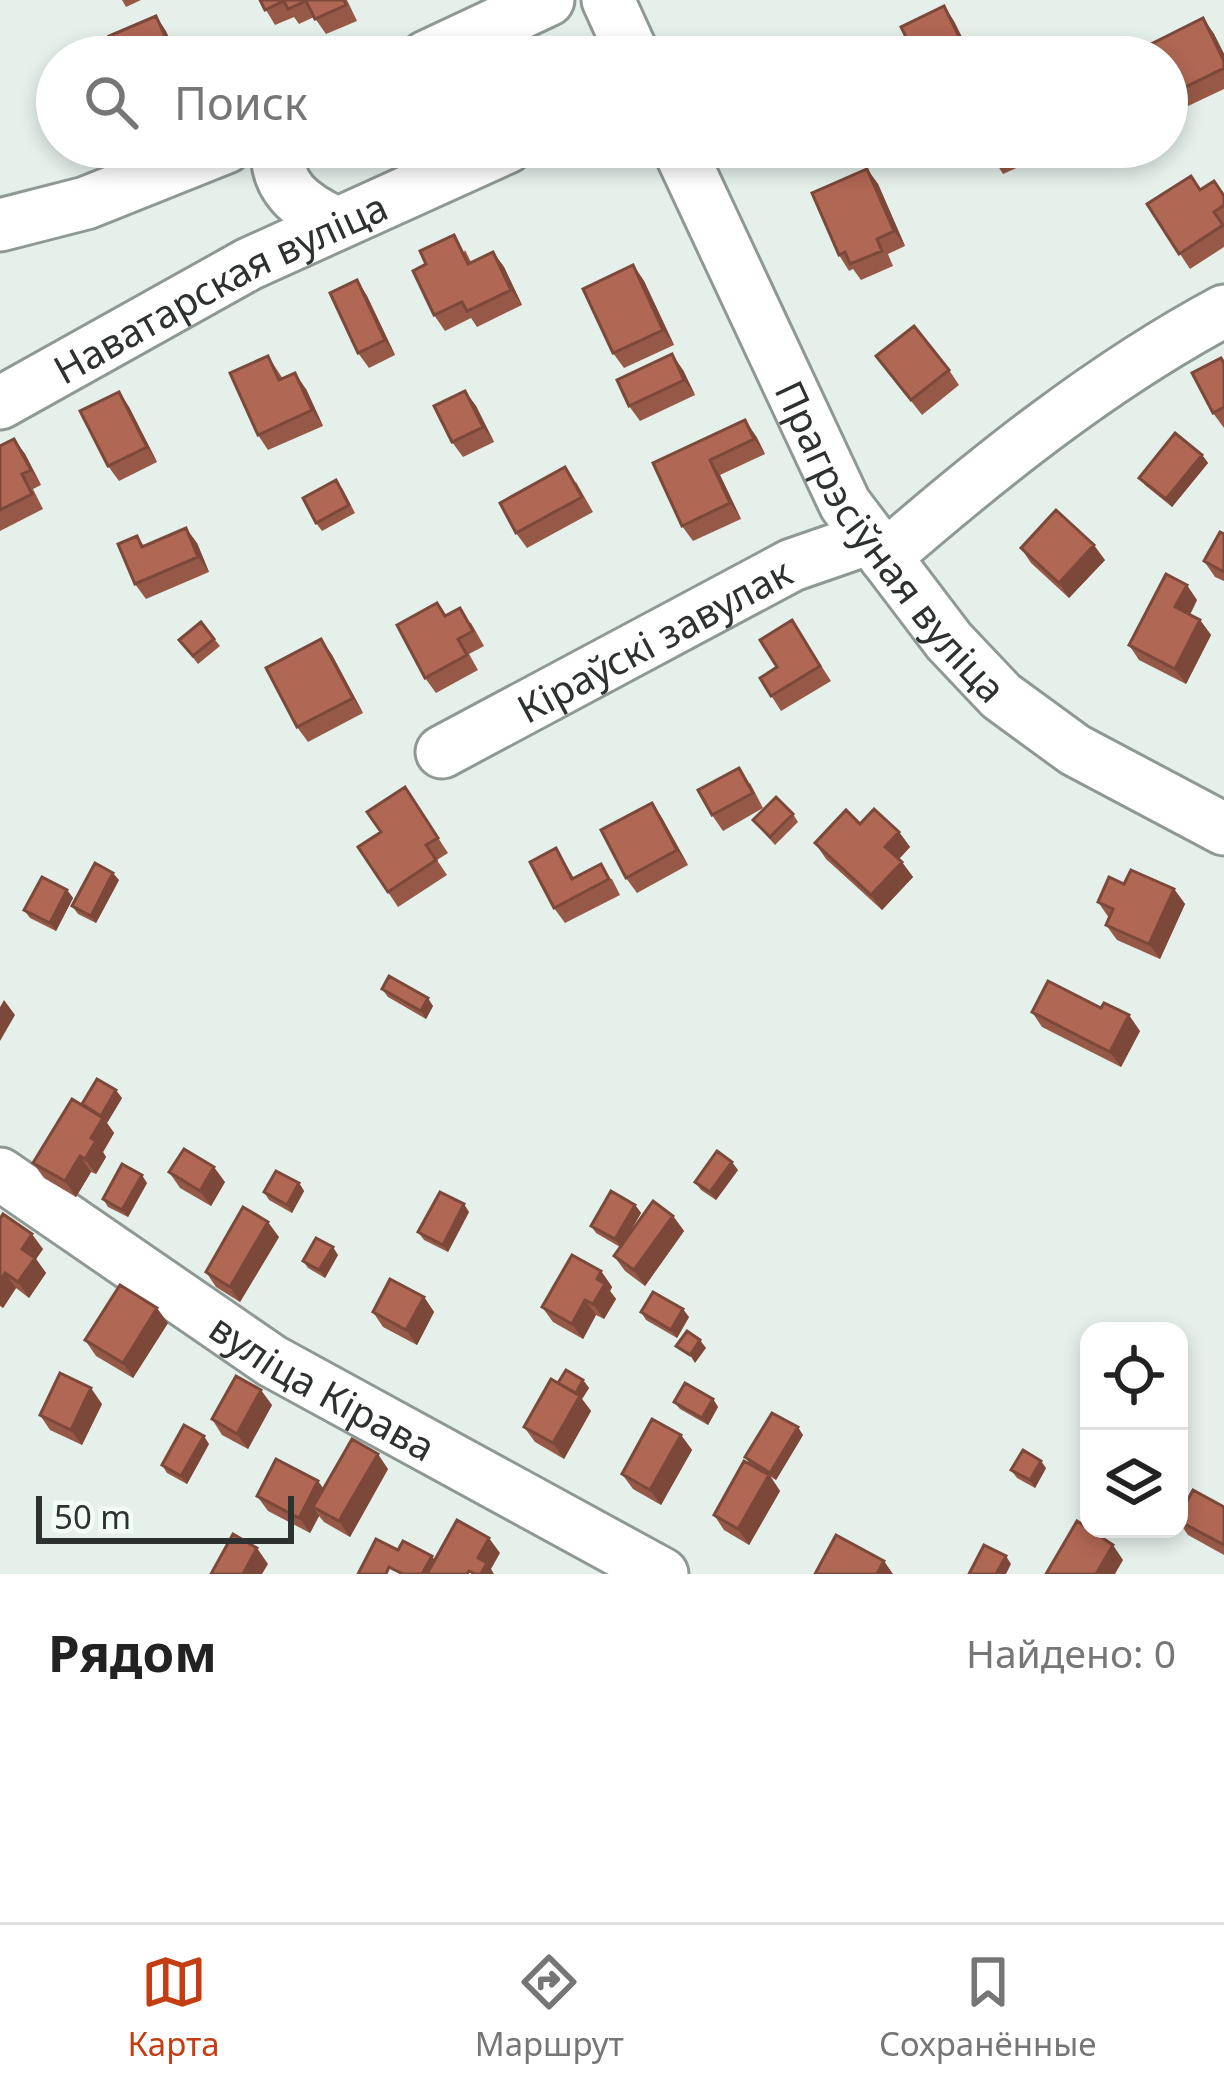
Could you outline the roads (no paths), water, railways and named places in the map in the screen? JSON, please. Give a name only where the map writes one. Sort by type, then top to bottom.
[{"type":"street","points":[[471,36],[548,0]]},
{"type":"street","points":[[612,0],[636,4],[657,0]]},
{"type":"street","points":[[612,0],[626,36]]},
{"type":"street","points":[[0,225],[86,203],[174,168]]},
{"type":"street","points":[[278,168],[299,203],[334,222]]},
{"type":"street","name":"Наватарская вуліца","points":[[0,403],[249,264],[459,168]]},
{"type":"street","name":"Прагрэсіўная вуліца","points":[[688,168],[845,504],[949,641],[1000,696],[1076,750],[1224,829]]},
{"type":"street","points":[[878,547],[1160,346],[1224,311]]},
{"type":"street","name":"Кіраўскі завулак","points":[[442,752],[792,565],[878,547]]},
{"type":"street","name":"вуліца Кірава","points":[[0,1174],[272,1361],[662,1574]]}]
